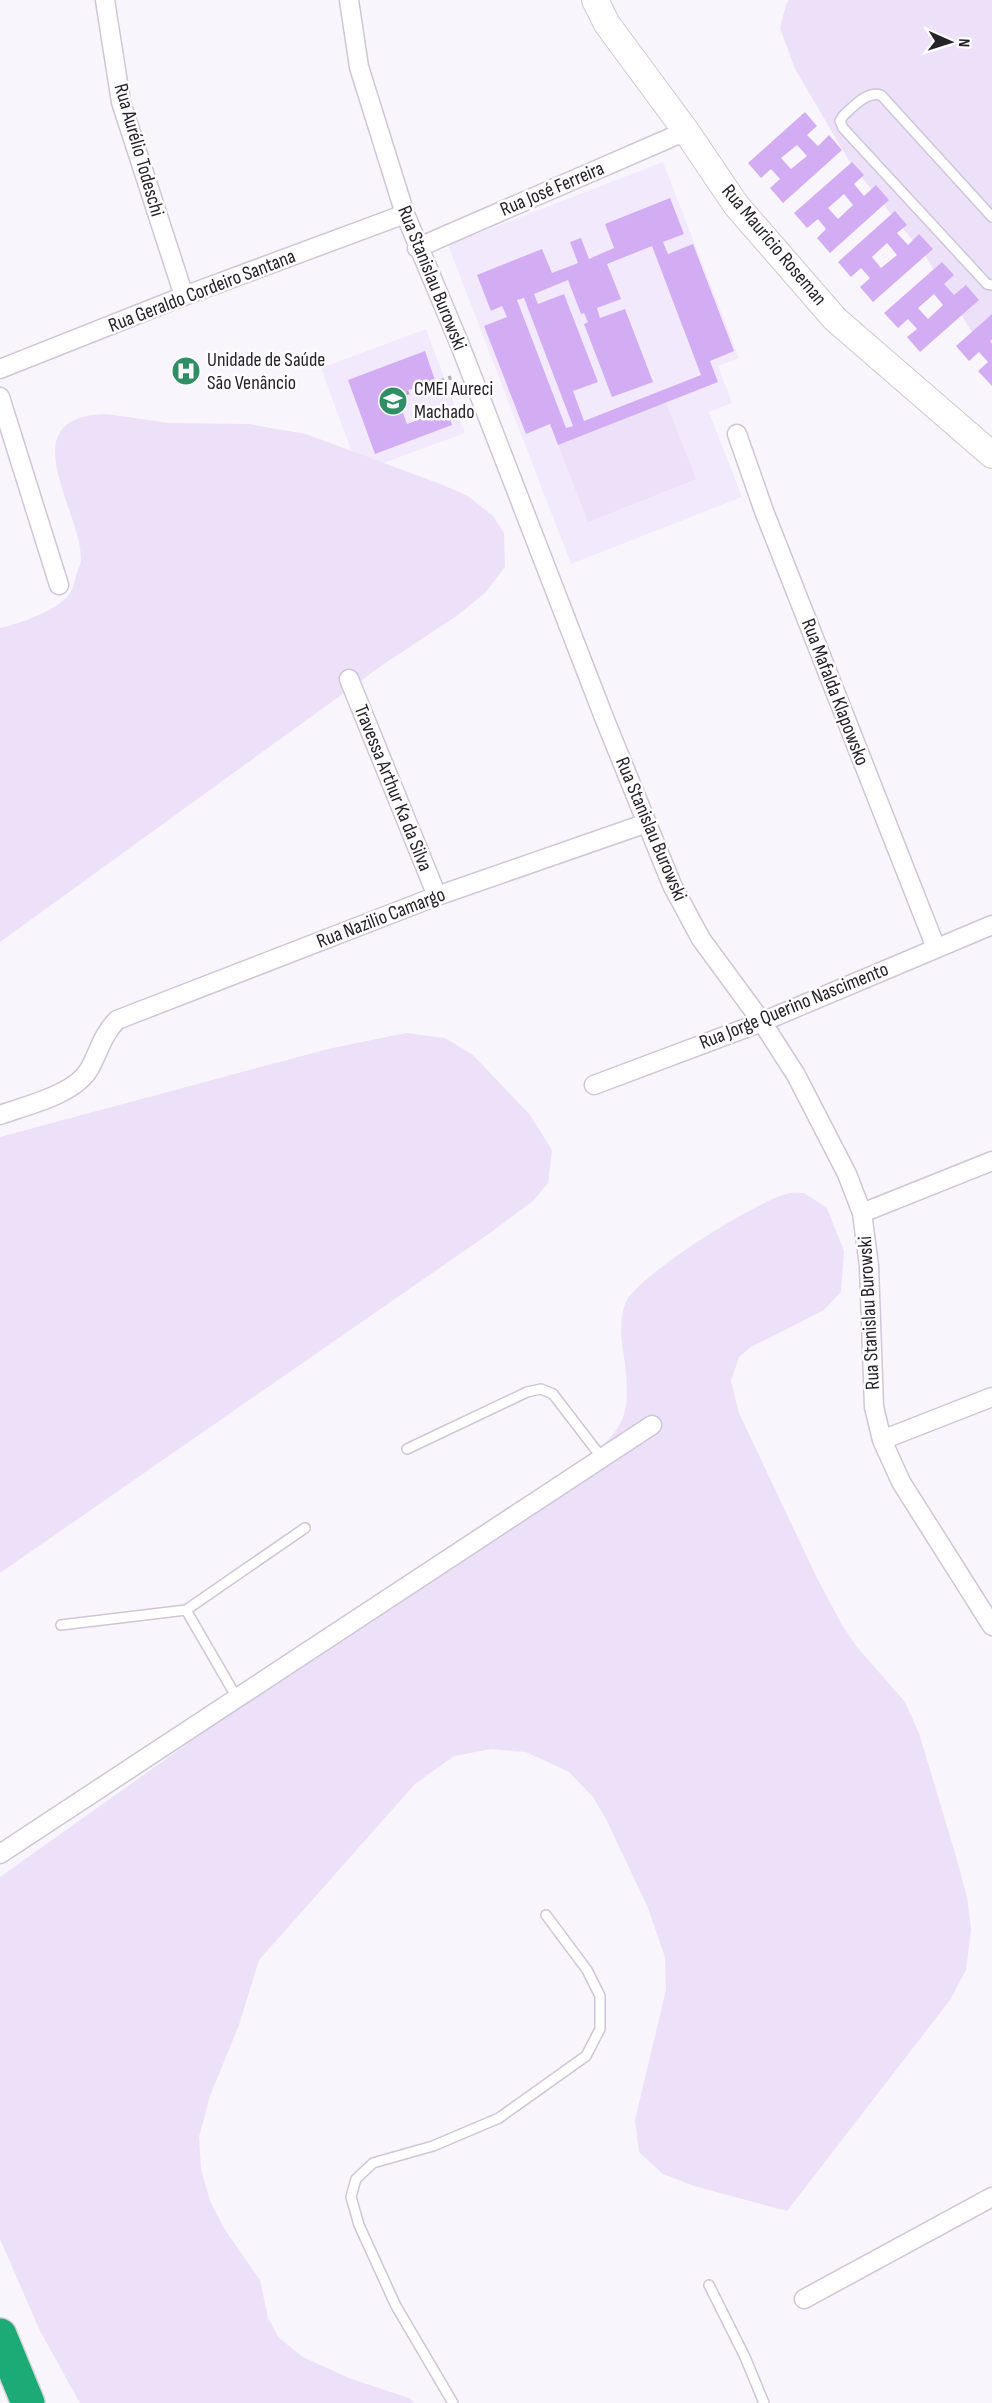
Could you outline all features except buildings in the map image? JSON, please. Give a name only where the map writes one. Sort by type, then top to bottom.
[{"type":"highway","points":[[0,2335],[28,2403]]},
{"type":"main road","name":"Rua Mauricio Roseman","points":[[595,0],[607,24],[686,131],[736,205],[835,319],[992,455]]},
{"type":"street","name":"Rua Aurélio Todeschi","points":[[105,0],[121,102],[184,296]]},
{"type":"street","name":"Rua Stanislau Burowski","points":[[350,0],[359,67],[417,248],[470,371],[672,885],[701,939],[762,1022],[796,1076],[847,1174],[862,1213],[869,1266],[874,1407],[882,1440],[901,1482],[992,1626]]},
{"type":"street","name":"Rua José Ferreira","points":[[417,248],[686,131]]},
{"type":"street","name":"Rua Geraldo Cordeiro Santana","points":[[0,369],[184,296],[405,214]]},
{"type":"street","points":[[0,397],[59,585]]},
{"type":"street","name":"Rua Mafalda Klapowsko","points":[[737,434],[769,522],[936,948]]},
{"type":"street","name":"Travessa Arthur Ka da Silva","points":[[348,679],[437,896]]},
{"type":"street","name":"Rua Nazilio Camargo","points":[[0,1115],[63,1092],[79,1082],[89,1070],[106,1031],[117,1020],[437,896],[647,823]]},
{"type":"street","name":"Rua Jorge Querino Nascimento","points":[[594,1085],[762,1022],[992,925]]},
{"type":"street","points":[[862,1213],[992,1161]]},
{"type":"street","points":[[882,1440],[992,1397]]},
{"type":"street","points":[[0,1854],[652,1425]]},
{"type":"street","points":[[804,2299],[992,2197]]},
{"type":"lane","points":[[992,217],[881,95],[874,93],[868,95],[843,116],[840,121],[843,128],[987,284],[992,285]]},
{"type":"lane","points":[[407,1449],[527,1392],[541,1389],[553,1394],[602,1458]]},
{"type":"lane","points":[[61,1625],[186,1610],[305,1528]]},
{"type":"lane","points":[[186,1610],[237,1698]]},
{"type":"lane","points":[[453,2403],[396,2306],[359,2225],[351,2196],[356,2178],[373,2163],[433,2146],[499,2118],[586,2056],[600,2029],[600,1996],[587,1970],[546,1915]]},
{"type":"lane","points":[[710,2285],[745,2357],[764,2403]]},
{"type":"path","points":[[399,396],[470,371]]},
{"type":"shaded area","points":[[789,0],[992,0],[992,365],[926,257],[851,164],[795,69],[780,28]]},
{"type":"shaded area","points":[[663,162],[739,358],[718,366],[732,403],[709,412],[742,497],[571,564],[448,245]]},
{"type":"shaded area","name":"CMEI Aureci Machado","points":[[426,329],[465,433],[359,472],[321,368]]},
{"type":"shaded area","points":[[666,402],[696,479],[588,522],[558,445]]},
{"type":"shaded area","points":[[107,414],[169,423],[248,424],[306,434],[443,485],[468,496],[493,516],[504,533],[505,567],[485,593],[458,615],[384,664],[0,942],[0,628],[29,619],[50,609],[67,597],[72,590],[81,559],[78,538],[57,469],[55,448],[61,430],[77,419]]},
{"type":"shaded area","points":[[406,1033],[445,1038],[473,1055],[530,1115],[552,1150],[548,1183],[533,1201],[490,1233],[0,1573],[0,1137],[328,1049]]},
{"type":"shaded area","points":[[788,1193],[804,1193],[827,1208],[844,1251],[841,1292],[824,1310],[751,1347],[739,1357],[731,1381],[739,1413],[817,1578],[842,1625],[857,1647],[905,1702],[919,1733],[967,1897],[971,1930],[966,1970],[950,2000],[787,2211],[694,2186],[663,2174],[639,2152],[635,2120],[666,1990],[665,1957],[648,1908],[606,1819],[593,1797],[569,1772],[526,1752],[491,1749],[454,1756],[415,1784],[259,1960],[239,2025],[210,2096],[199,2137],[201,2169],[210,2201],[225,2230],[260,2280],[268,2318],[279,2338],[303,2357],[349,2378],[409,2398],[415,2403],[80,2403],[40,2331],[0,2239],[0,1877],[567,1474],[599,1448],[611,1437],[624,1414],[627,1380],[621,1324],[625,1304],[634,1292],[672,1259],[725,1225]]},
{"type":"place","name":"Unidade de Saúde São Venâncio","points":[[186,371]]},
{"type":"place","name":"CMEI Aureci Machado","points":[[393,401]]}]
